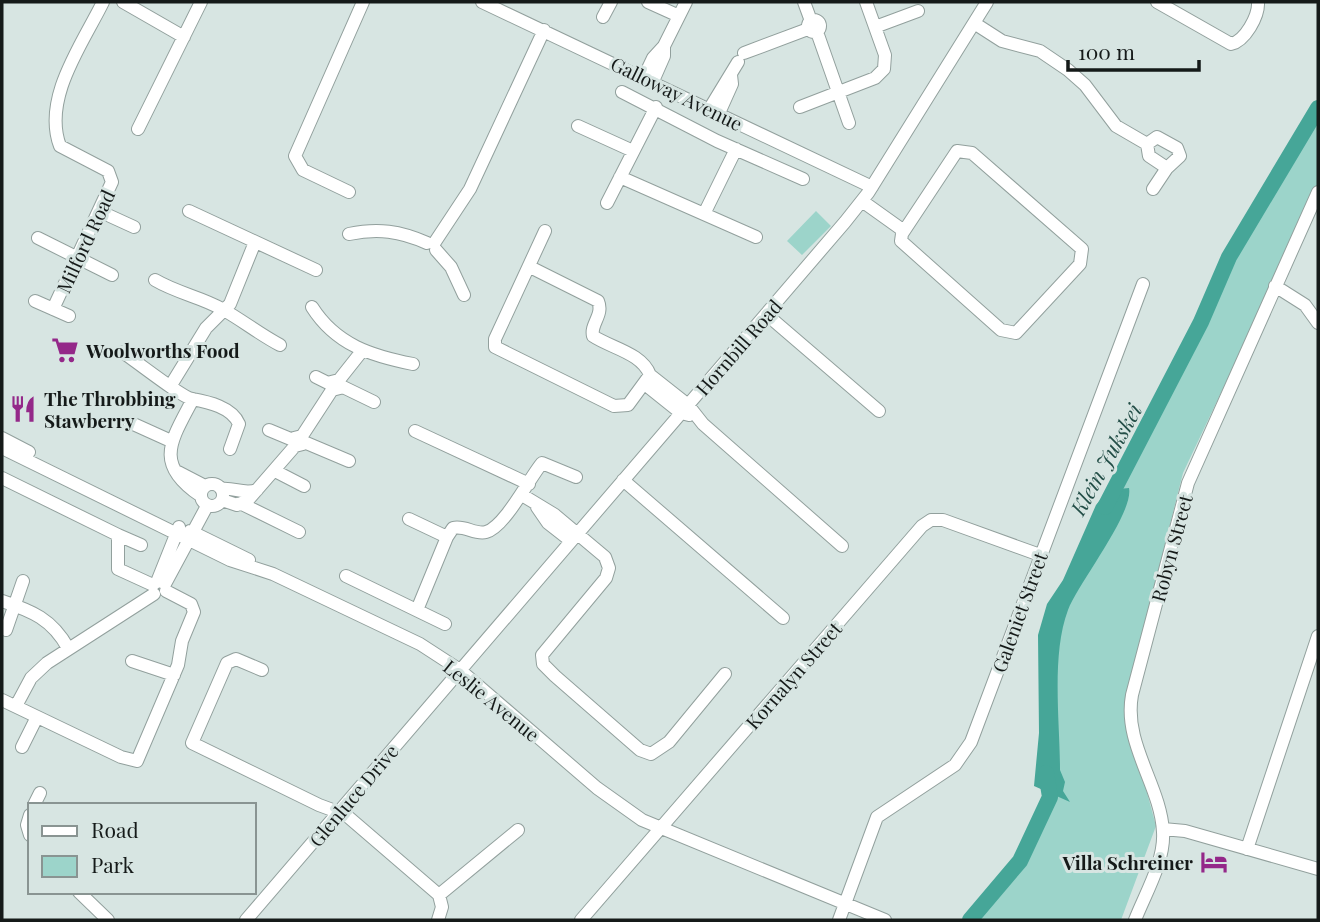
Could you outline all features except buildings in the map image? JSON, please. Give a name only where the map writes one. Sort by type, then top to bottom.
[{"type":"street","name":"Milford Road","points":[[53,309],[112,183],[108,171],[64,149],[58,141],[55,120],[60,93],[103,2]]},
{"type":"street","points":[[123,2],[184,37]]},
{"type":"street","points":[[138,129],[201,2]]},
{"type":"street","points":[[349,192],[303,170],[295,156],[363,2]]},
{"type":"street","name":"Galloway Avenue","points":[[482,2],[872,187]]},
{"type":"street","points":[[603,17],[611,2]]},
{"type":"street","points":[[648,2],[679,16]]},
{"type":"street","points":[[648,79],[653,58],[664,46],[686,2]]},
{"type":"street","points":[[804,2],[849,123]]},
{"type":"street","points":[[800,107],[875,78],[884,69],[885,55],[866,2]]},
{"type":"street","name":"Hornbill Road","points":[[460,670],[623,480],[688,411],[862,201],[987,2]]},
{"type":"street","points":[[1158,2],[1231,44],[1240,41],[1257,14],[1258,2]]},
{"type":"street","points":[[875,27],[918,11]]},
{"type":"street","points":[[974,23],[1002,41],[1040,51],[1068,70],[1085,85],[1116,126],[1147,144]]},
{"type":"street","points":[[717,141],[724,81],[741,58],[812,27]]},
{"type":"street","points":[[432,245],[470,189],[544,30]]},
{"type":"street","points":[[622,92],[656,107],[717,141],[803,179]]},
{"type":"street","points":[[607,203],[656,107]]},
{"type":"street","points":[[578,126],[633,151]]},
{"type":"street","points":[[1147,144],[1157,136],[1177,148],[1180,156],[1167,168],[1153,189]]},
{"type":"street","points":[[1147,144],[1149,156],[1167,168]]},
{"type":"street","points":[[704,215],[736,149]]},
{"type":"street","points":[[957,151],[967,151],[1067,234],[1082,249],[1083,256],[1019,331],[1008,334],[907,249],[901,241],[904,231],[951,157],[957,151]]},
{"type":"street","points":[[620,177],[756,237]]},
{"type":"street","name":"Robyn Street","points":[[1135,920],[1161,851],[1163,829],[1133,730],[1132,695],[1188,484],[1318,192]]},
{"type":"street","points":[[862,201],[904,231]]},
{"type":"street","points":[[99,211],[135,228]]},
{"type":"street","points":[[189,211],[316,270]]},
{"type":"street","points":[[545,230],[495,339],[497,350],[614,406],[628,405],[648,380]]},
{"type":"street","points":[[349,234],[393,231],[432,245],[451,267],[464,295]]},
{"type":"street","points":[[38,238],[112,275]]},
{"type":"street","points":[[171,385],[205,328],[225,310],[233,298],[255,242]]},
{"type":"street","points":[[530,267],[598,301],[600,312],[592,331],[593,336],[631,355],[645,366],[648,380],[688,411],[842,545]]},
{"type":"street","points":[[155,280],[182,295],[225,310],[254,332],[280,345]]},
{"type":"street","name":"Galeniet Street","points":[[839,920],[877,817],[964,755],[1143,284]]},
{"type":"street","points":[[1275,286],[1305,305],[1318,323]]},
{"type":"street","points":[[36,301],[69,316]]},
{"type":"street","points":[[312,307],[331,331],[362,351],[414,364]]},
{"type":"street","points":[[766,314],[879,411]]},
{"type":"street","points":[[242,504],[257,491],[299,441],[335,385],[362,351]]},
{"type":"street","points":[[121,352],[193,399],[205,399],[239,421],[230,449]]},
{"type":"street","points":[[316,377],[374,402]]},
{"type":"street","points":[[193,399],[171,441],[169,453],[178,472],[219,505],[222,494],[231,488],[249,493],[257,491]]},
{"type":"street","points":[[129,422],[171,441]]},
{"type":"street","points":[[269,430],[349,461]]},
{"type":"street","points":[[415,430],[529,484]]},
{"type":"street","name":"Leslie Avenue","points":[[2,438],[177,530]]},
{"type":"street","name":"Leslie Avenue","points":[[2,448],[375,621],[460,670],[597,788],[635,816],[659,829],[844,901],[885,920]]},
{"type":"street","points":[[417,610],[447,537],[458,527],[488,532],[522,495],[542,463],[576,477]]},
{"type":"street","points":[[275,471],[304,486]]},
{"type":"street","points":[[2,478],[141,545]]},
{"type":"street","points":[[623,480],[783,618]]},
{"type":"street","points":[[16,706],[33,675],[159,587],[193,537],[205,496],[216,485],[222,494],[299,532]]},
{"type":"street","points":[[522,495],[555,514],[574,537],[605,557],[608,573],[545,651],[542,659],[545,667],[640,750],[651,754],[669,742],[725,674]]},
{"type":"street","points":[[409,519],[447,537]]},
{"type":"street","name":"Kornalyn Street","points":[[581,920],[927,522],[943,520],[1040,555]]},
{"type":"street","points":[[159,587],[177,530]]},
{"type":"street","points":[[2,700],[135,761],[148,741],[174,675],[194,609],[182,598],[118,569],[118,535]]},
{"type":"street","points":[[346,576],[445,624]]},
{"type":"street","points":[[6,630],[8,603],[23,581]]},
{"type":"street","points":[[8,603],[49,621],[68,648]]},
{"type":"street","points":[[1247,849],[1318,636]]},
{"type":"street","points":[[262,670],[236,659],[227,663],[192,742],[348,816],[439,895],[442,907],[438,920]]},
{"type":"street","points":[[132,661],[174,675]]},
{"type":"street","name":"Glenluce Drive","points":[[246,920],[460,670]]},
{"type":"street","points":[[22,747],[37,717]]},
{"type":"street","points":[[1163,829],[1185,831],[1318,869]]},
{"type":"street","points":[[439,895],[518,830]]},
{"type":"street","points":[[81,894],[108,920]]},
{"type":"green space","points":[[1318,108],[1318,188],[1183,473],[1124,706],[1156,826],[1121,920],[970,920],[1020,861],[1050,797],[1045,768],[1049,631],[1111,498],[1201,322],[1229,257]]},
{"type":"green space","points":[[816,211],[831,226],[802,255],[787,241]]},
{"type":"shaded area","points":[[1129,488],[1123,514],[1074,598],[1063,628],[1058,668],[1060,770],[1065,782],[1063,791],[1070,802],[1034,786],[1039,733],[1038,635],[1047,604],[1063,580],[1096,505],[1108,490]]},
{"type":"waterway","name":"Klein Jukskei","points":[[1105,507],[1201,322],[1229,257],[1318,108]]},
{"type":"waterway","name":"Klein Jukskei","points":[[970,920],[1020,861],[1050,797],[1046,773]]},
{"type":"place","name":"Woolworths Food","points":[[65,350]]},
{"type":"place","name":"The Throbbing Stawberry","points":[[23,409]]},
{"type":"place","name":"Villa Schreiner","points":[[1214,862]]}]
